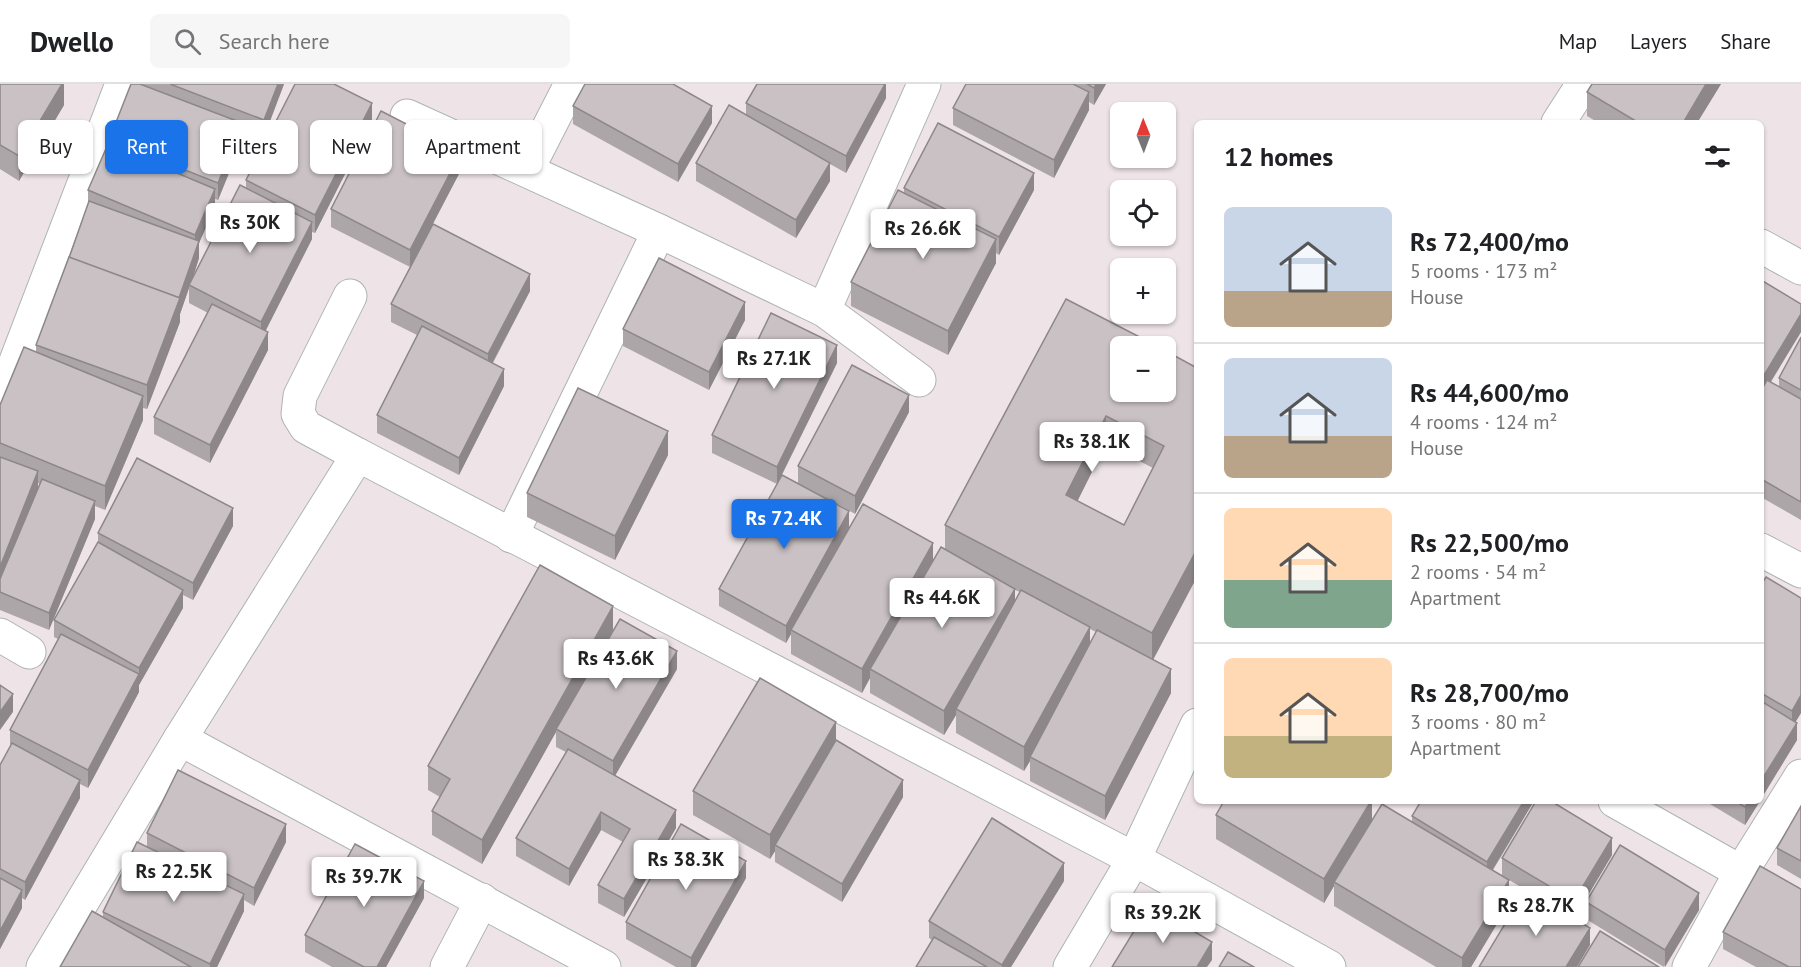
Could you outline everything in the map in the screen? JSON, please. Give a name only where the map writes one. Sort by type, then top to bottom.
[{"type":"street","points":[[0,403],[122,84]]},
{"type":"street","points":[[542,141],[571,84]]},
{"type":"street","points":[[824,310],[924,84]]},
{"type":"street","points":[[1560,120],[1583,84]]},
{"type":"street","points":[[407,116],[416,120]]},
{"type":"street","points":[[536,174],[824,310],[919,380]]},
{"type":"street","points":[[512,536],[659,231]]},
{"type":"street","points":[[1764,248],[1801,268]]},
{"type":"street","points":[[350,296],[300,396],[298,414],[306,427],[1134,859],[1329,967]]},
{"type":"street","points":[[43,967],[180,739],[358,455]]},
{"type":"street","points":[[1764,552],[1801,571]]},
{"type":"street","points":[[0,635],[29,652]]},
{"type":"street","points":[[1070,967],[1134,859],[1194,731]]},
{"type":"street","points":[[180,739],[604,967]]},
{"type":"street","points":[[1701,963],[1742,872],[1801,776]]},
{"type":"street","points":[[1620,804],[1742,872]]},
{"type":"street","points":[[447,967],[482,900]]},
{"type":"building","points":[[0,84],[62,84],[40,120],[18,120],[18,155],[0,145]]},
{"type":"building","points":[[131,84],[140,84],[234,120],[200,120],[200,174],[222,174],[218,183],[188,171],[188,120],[117,120]]},
{"type":"building","points":[[170,84],[278,84],[264,120]]},
{"type":"building","points":[[295,84],[334,84],[372,103],[363,120],[310,120],[310,174],[336,174],[315,215],[246,180],[249,174],[298,174],[298,120],[277,120]]},
{"type":"building","points":[[585,84],[673,84],[712,106],[678,164],[573,106]]},
{"type":"building","points":[[757,84],[885,84],[846,156],[746,103]]},
{"type":"building","points":[[966,84],[1073,84],[1089,92],[1054,160],[953,108]]},
{"type":"building","points":[[1592,84],[1706,84],[1685,120],[1634,120],[1587,92]]},
{"type":"building","points":[[729,105],[830,163],[796,220],[696,163]]},
{"type":"building","points":[[381,111],[404,123],[404,174],[450,174],[410,250],[331,209],[349,174],[392,174],[392,120],[376,120]]},
{"type":"building","points":[[938,123],[1034,173],[999,237],[904,188]]},
{"type":"building","points":[[105,151],[105,174],[179,174],[215,189],[195,235],[88,190]]},
{"type":"building","points":[[240,185],[312,222],[261,322],[189,285]]},
{"type":"building","points":[[898,190],[996,239],[948,331],[851,282]]},
{"type":"building","points":[[89,201],[199,241],[179,298],[69,258]]},
{"type":"building","points":[[433,224],[530,274],[488,354],[391,304]]},
{"type":"building","points":[[69,257],[180,298],[147,385],[36,345]]},
{"type":"building","points":[[659,258],[745,302],[709,372],[623,329]]},
{"type":"building","points":[[1764,282],[1801,304],[1801,314],[1764,375]]},
{"type":"building","points":[[1066,299],[1110,322],[1110,324],[1138,336],[1110,336],[1110,402],[1176,402],[1176,356],[1194,366],[1194,555],[1152,633],[945,525]],"holes":[[[1106,416],[1164,446],[1124,525],[1066,495]]]},
{"type":"building","points":[[212,304],[268,332],[210,445],[154,417]]},
{"type":"building","points":[[771,313],[837,345],[777,467],[712,435]]},
{"type":"building","points":[[422,326],[504,369],[459,458],[377,415]]},
{"type":"building","points":[[1801,337],[1801,390],[1779,378]]},
{"type":"building","points":[[24,347],[143,396],[105,486],[0,443],[0,405]]},
{"type":"building","points":[[852,365],[909,395],[855,496],[798,466]]},
{"type":"building","points":[[1767,380],[1801,399],[1801,502],[1764,481],[1764,386]]},
{"type":"building","points":[[578,388],[668,431],[615,536],[527,493]]},
{"type":"building","points":[[0,457],[38,471],[0,567]]},
{"type":"building","points":[[137,458],[233,508],[193,583],[98,533]]},
{"type":"building","points":[[782,475],[849,511],[786,626],[719,589]]},
{"type":"building","points":[[42,479],[95,501],[49,613],[0,592],[0,579]]},
{"type":"building","points":[[863,504],[933,543],[862,669],[791,630]]},
{"type":"building","points":[[98,542],[183,590],[139,668],[54,620]]},
{"type":"building","points":[[941,547],[1015,589],[944,711],[870,669]]},
{"type":"building","points":[[540,565],[613,606],[482,840],[432,811],[450,779],[428,766]]},
{"type":"building","points":[[1766,577],[1801,598],[1801,695],[1792,711],[1764,695],[1764,580]]},
{"type":"building","points":[[1021,590],[1090,627],[1024,747],[956,709]]},
{"type":"building","points":[[620,619],[677,651],[613,761],[556,729]]},
{"type":"building","points":[[1097,630],[1171,669],[1105,796],[1030,757]]},
{"type":"building","points":[[61,634],[139,674],[88,770],[10,730]]},
{"type":"building","points":[[760,678],[836,722],[770,835],[693,791]]},
{"type":"building","points":[[0,685],[13,694],[0,712]]},
{"type":"building","points":[[1764,703],[1797,723],[1764,776]]},
{"type":"building","points":[[836,740],[903,780],[842,884],[775,845]]},
{"type":"building","points":[[12,743],[80,780],[25,882],[0,869],[0,765]]},
{"type":"building","points":[[568,749],[676,810],[624,899],[598,885],[630,829],[601,812],[569,869],[516,838]]},
{"type":"building","points":[[178,770],[286,824],[254,888],[147,833]]},
{"type":"building","points":[[1222,804],[1369,804],[1324,879],[1216,815]]},
{"type":"building","points":[[1382,804],[1509,880],[1462,958],[1334,882]]},
{"type":"building","points":[[1419,804],[1522,804],[1487,862],[1412,816]]},
{"type":"building","points":[[1534,804],[1556,804],[1612,838],[1574,901],[1502,858]]},
{"type":"building","points":[[1801,806],[1801,861],[1777,848]]},
{"type":"building","points":[[992,818],[1064,863],[1002,965],[929,921]]},
{"type":"building","points":[[681,824],[746,861],[691,958],[626,922]]},
{"type":"building","points":[[137,842],[244,894],[210,964],[103,912]]},
{"type":"building","points":[[355,844],[424,881],[377,967],[364,967],[305,935]]},
{"type":"building","points":[[1620,845],[1699,893],[1665,950],[1586,902]]},
{"type":"building","points":[[1760,866],[1801,889],[1801,967],[1789,967],[1723,932]]},
{"type":"building","points":[[0,878],[22,890],[0,931]]},
{"type":"building","points":[[1526,889],[1590,928],[1566,967],[1479,967]]},
{"type":"building","points":[[1150,905],[1212,942],[1197,967],[1112,967]]},
{"type":"building","points":[[92,911],[191,967],[60,967]]},
{"type":"building","points":[[1600,931],[1659,967],[1578,967]]},
{"type":"building","points":[[934,937],[987,967],[916,967]]},
{"type":"building","points":[[1228,952],[1254,967],[1219,967]]}]
